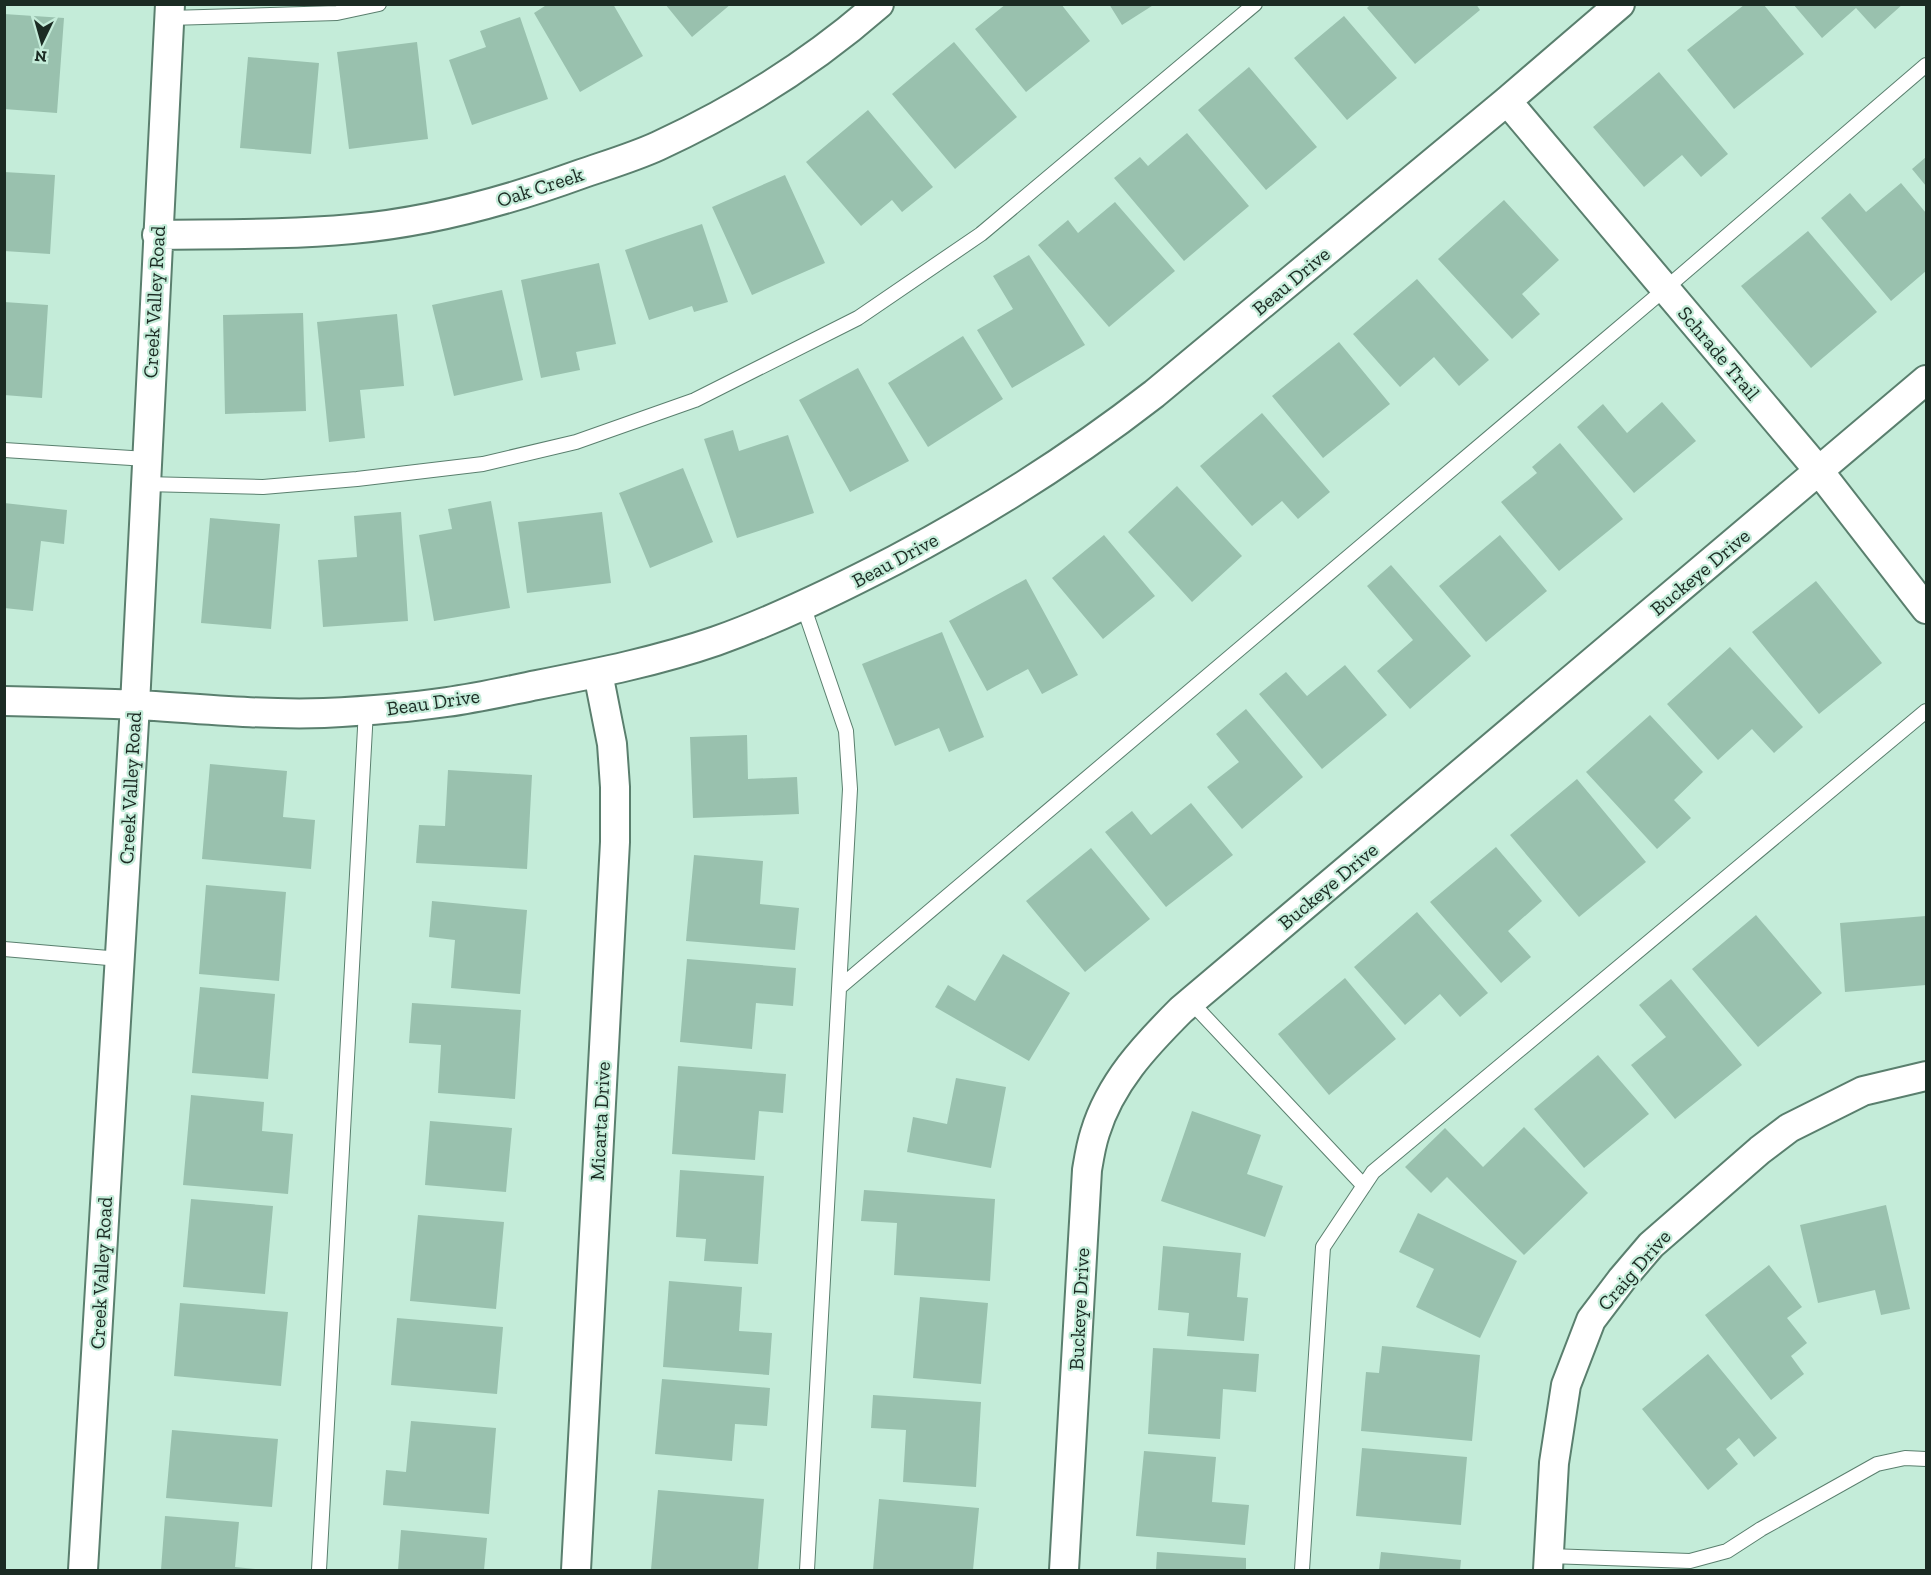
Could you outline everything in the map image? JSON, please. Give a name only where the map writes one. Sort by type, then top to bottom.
[{"type":"street","name":"Oak Creek","points":[[157,236],[353,229],[419,220],[475,208],[531,192],[657,147],[721,114],[774,83],[825,48],[879,4]]},
{"type":"street","name":"Beau Drive","points":[[4,701],[321,713],[448,702],[598,673],[660,658],[717,640],[803,605],[842,588],[929,542],[1003,499],[1104,433],[1507,101],[1620,4]]},
{"type":"street","name":"Creek Valley Road","points":[[83,1570],[135,705],[169,11]]},
{"type":"street","name":"Schrade Trail","points":[[1507,101],[1819,471],[1926,609]]},
{"type":"street","name":"Buckeye Drive","points":[[1064,1570],[1087,1170],[1095,1133],[1107,1101],[1127,1069],[1149,1042],[1191,1002],[1926,380]]},
{"type":"street","name":"Micarta Drive","points":[[576,1570],[615,842],[612,744],[598,673]]},
{"type":"street","name":"Craig Drive","points":[[1548,1563],[1554,1463],[1566,1385],[1591,1320],[1622,1279],[1651,1245],[1788,1128],[1863,1091],[1926,1076]]},
{"type":"lane","points":[[169,11],[337,13],[379,4]]},
{"type":"lane","points":[[4,450],[263,487],[357,479],[483,464],[576,442],[696,400],[858,318],[981,234],[1255,4]]},
{"type":"lane","points":[[840,987],[1665,289],[1926,65]]},
{"type":"lane","points":[[803,605],[846,731],[850,789],[807,1570]]},
{"type":"lane","points":[[320,1570],[366,710]]},
{"type":"lane","points":[[1302,1570],[1323,1247],[1373,1172],[1926,711]]},
{"type":"lane","points":[[4,949],[120,959]]},
{"type":"lane","points":[[1191,1002],[1365,1186]]},
{"type":"lane","points":[[1548,1563],[1690,1562],[1727,1551],[1761,1529],[1877,1464],[1905,1458],[1926,1459]]},
{"type":"building","points":[[548,4],[613,4],[643,56],[580,92],[534,13]]},
{"type":"building","points":[[665,4],[731,4],[692,37]]},
{"type":"building","points":[[1006,4],[1061,4],[1090,41],[1026,92],[975,29]]},
{"type":"building","points":[[1109,4],[1155,4],[1122,25]]},
{"type":"building","points":[[1371,4],[1476,4],[1480,10],[1415,64],[1367,8]]},
{"type":"building","points":[[1793,4],[1903,4],[1875,29],[1856,8],[1822,38]]},
{"type":"building","points":[[1744,5],[1764,5],[1804,54],[1734,109],[1687,50]]},
{"type":"building","points":[[4,14],[64,18],[57,113],[4,109]]},
{"type":"building","points":[[1344,16],[1397,78],[1347,120],[1294,58]]},
{"type":"building","points":[[520,17],[548,99],[472,125],[449,60],[486,47],[480,31]]},
{"type":"building","points":[[417,42],[428,139],[349,149],[337,52]]},
{"type":"building","points":[[954,42],[1017,117],[955,169],[892,94]]},
{"type":"building","points":[[248,57],[319,63],[311,154],[240,148]]},
{"type":"building","points":[[1249,67],[1317,147],[1266,190],[1198,110]]},
{"type":"building","points":[[1659,72],[1728,154],[1701,177],[1682,155],[1644,187],[1593,127]]},
{"type":"building","points":[[868,110],[933,187],[902,212],[892,200],[861,226],[806,162]]},
{"type":"building","points":[[1187,133],[1249,206],[1184,261],[1114,178],[1140,157],[1148,166]]},
{"type":"building","points":[[1926,157],[1926,186],[1912,169]]},
{"type":"building","points":[[4,172],[55,175],[50,254],[4,251]]},
{"type":"building","points":[[785,175],[825,263],[752,295],[712,207]]},
{"type":"building","points":[[1901,183],[1926,213],[1926,271],[1891,301],[1821,218],[1850,193],[1866,212]]},
{"type":"building","points":[[1504,200],[1559,260],[1522,294],[1540,314],[1512,339],[1438,259]]},
{"type":"building","points":[[1115,202],[1175,271],[1109,327],[1038,245],[1068,220],[1078,233]]},
{"type":"building","points":[[702,224],[728,302],[694,312],[692,306],[649,320],[625,250]]},
{"type":"building","points":[[1808,231],[1877,312],[1811,368],[1741,286]]},
{"type":"building","points":[[1029,255],[1085,345],[1012,388],[977,330],[1013,309],[993,276]]},
{"type":"building","points":[[599,263],[616,344],[576,352],[580,370],[541,378],[521,280]]},
{"type":"building","points":[[1417,279],[1489,360],[1459,386],[1434,357],[1400,387],[1353,334]]},
{"type":"building","points":[[502,290],[523,380],[454,396],[432,305]]},
{"type":"building","points":[[4,302],[48,305],[42,398],[4,395]]},
{"type":"building","points":[[303,313],[306,411],[225,414],[223,315]]},
{"type":"building","points":[[397,314],[404,386],[360,390],[365,438],[329,442],[317,322]]},
{"type":"building","points":[[963,336],[1003,399],[928,447],[888,383]]},
{"type":"building","points":[[1339,342],[1390,404],[1323,458],[1272,396]]},
{"type":"building","points":[[858,368],[909,461],[850,492],[799,400]]},
{"type":"building","points":[[1662,402],[1696,441],[1634,493],[1577,427],[1603,404],[1627,433]]},
{"type":"building","points":[[1262,413],[1330,492],[1298,519],[1282,501],[1252,526],[1200,466]]},
{"type":"building","points":[[733,430],[739,451],[788,435],[814,513],[737,538],[704,439]]},
{"type":"building","points":[[1560,443],[1623,519],[1559,571],[1501,502],[1537,473],[1532,467]]},
{"type":"building","points":[[683,468],[713,542],[650,568],[619,493]]},
{"type":"building","points":[[1177,486],[1242,556],[1192,602],[1128,532]]},
{"type":"building","points":[[491,501],[510,608],[434,621],[419,535],[452,529],[448,509]]},
{"type":"building","points":[[4,503],[67,510],[64,544],[41,541],[33,611],[4,608]]},
{"type":"building","points":[[401,512],[408,621],[323,627],[318,560],[357,557],[354,516]]},
{"type":"building","points":[[602,512],[611,583],[527,593],[518,522]]},
{"type":"building","points":[[210,518],[280,524],[271,629],[201,623]]},
{"type":"building","points":[[1104,535],[1155,596],[1103,639],[1052,578]]},
{"type":"building","points":[[1500,535],[1547,591],[1486,642],[1439,586]]},
{"type":"building","points":[[1391,565],[1471,656],[1410,709],[1377,671],[1413,640],[1367,586]]},
{"type":"building","points":[[1026,579],[1078,675],[1042,694],[1028,669],[987,691],[949,621]]},
{"type":"building","points":[[1816,581],[1882,663],[1819,714],[1752,632]]},
{"type":"building","points":[[942,632],[984,737],[949,752],[939,728],[895,746],[862,664]]},
{"type":"building","points":[[1730,647],[1803,727],[1774,753],[1752,729],[1718,760],[1667,704]]},
{"type":"building","points":[[1345,665],[1387,715],[1322,769],[1259,694],[1286,672],[1307,696]]},
{"type":"building","points":[[1246,709],[1303,777],[1242,829],[1207,787],[1239,762],[1216,734]]},
{"type":"building","points":[[1650,715],[1703,772],[1674,800],[1691,818],[1657,849],[1586,772]]},
{"type":"building","points":[[747,735],[748,779],[797,777],[799,814],[693,818],[690,737]]},
{"type":"building","points":[[210,764],[287,771],[283,817],[315,820],[311,869],[202,859]]},
{"type":"building","points":[[448,770],[532,775],[527,869],[416,863],[419,825],[445,826]]},
{"type":"building","points":[[1577,779],[1646,862],[1579,917],[1510,835]]},
{"type":"building","points":[[1191,803],[1233,855],[1166,907],[1105,832],[1132,811],[1151,835]]},
{"type":"building","points":[[1496,847],[1542,901],[1508,931],[1531,957],[1501,983],[1430,902]]},
{"type":"building","points":[[1091,848],[1150,919],[1085,972],[1026,901]]},
{"type":"building","points":[[694,855],[763,861],[760,904],[799,908],[795,950],[686,941]]},
{"type":"building","points":[[206,885],[286,892],[279,981],[199,974]]},
{"type":"building","points":[[432,901],[527,910],[520,994],[451,988],[455,940],[429,937]]},
{"type":"building","points":[[1417,912],[1488,993],[1460,1017],[1440,994],[1405,1025],[1354,967]]},
{"type":"building","points":[[1756,915],[1822,993],[1758,1047],[1692,969]]},
{"type":"building","points":[[1926,916],[1926,985],[1845,992],[1840,923]]},
{"type":"building","points":[[1003,954],[1070,993],[1029,1061],[935,1007],[948,985],[975,1001]]},
{"type":"building","points":[[687,959],[796,968],[793,1006],[756,1003],[752,1049],[680,1042]]},
{"type":"building","points":[[1345,978],[1396,1039],[1329,1095],[1278,1034]]},
{"type":"building","points":[[1671,979],[1742,1065],[1675,1119],[1631,1065],[1666,1037],[1639,1005]]},
{"type":"building","points":[[200,987],[275,994],[268,1079],[192,1073]]},
{"type":"building","points":[[412,1003],[521,1010],[515,1099],[438,1093],[441,1045],[409,1043]]},
{"type":"building","points":[[1598,1055],[1649,1114],[1584,1168],[1534,1109]]},
{"type":"building","points":[[678,1066],[786,1074],[783,1113],[759,1111],[755,1160],[672,1154]]},
{"type":"building","points":[[956,1078],[1006,1087],[991,1168],[907,1152],[913,1117],[947,1124]]},
{"type":"building","points":[[191,1095],[264,1102],[262,1131],[293,1134],[288,1194],[183,1185]]},
{"type":"building","points":[[1192,1111],[1261,1135],[1247,1174],[1283,1186],[1265,1237],[1161,1201]]},
{"type":"building","points":[[430,1121],[512,1128],[506,1192],[425,1185]]},
{"type":"building","points":[[1524,1127],[1588,1193],[1524,1255],[1447,1177],[1431,1193],[1405,1167],[1445,1128],[1483,1167]]},
{"type":"building","points":[[680,1170],[764,1176],[758,1264],[704,1261],[706,1239],[676,1237]]},
{"type":"building","points":[[864,1190],[995,1199],[990,1281],[894,1275],[897,1223],[861,1221]]},
{"type":"building","points":[[191,1199],[273,1206],[265,1294],[183,1287]]},
{"type":"building","points":[[1886,1205],[1910,1309],[1881,1315],[1875,1290],[1818,1303],[1800,1225]]},
{"type":"building","points":[[1418,1213],[1517,1261],[1480,1338],[1416,1307],[1434,1269],[1399,1252]]},
{"type":"building","points":[[418,1215],[504,1222],[496,1309],[410,1301]]},
{"type":"building","points":[[1163,1246],[1241,1253],[1237,1297],[1248,1298],[1244,1341],[1187,1336],[1189,1313],[1158,1310]]},
{"type":"building","points":[[1769,1265],[1802,1307],[1787,1318],[1807,1343],[1791,1356],[1804,1374],[1771,1400],[1705,1315]]},
{"type":"building","points":[[669,1281],[742,1287],[739,1331],[772,1333],[769,1375],[663,1367]]},
{"type":"building","points":[[920,1297],[988,1303],[981,1384],[913,1378]]},
{"type":"building","points":[[180,1303],[288,1312],[281,1386],[174,1376]]},
{"type":"building","points":[[397,1318],[503,1327],[497,1394],[391,1385]]},
{"type":"building","points":[[1382,1346],[1480,1355],[1472,1441],[1361,1431],[1366,1372],[1379,1373]]},
{"type":"building","points":[[1153,1348],[1259,1354],[1256,1392],[1223,1389],[1220,1439],[1148,1434]]},
{"type":"building","points":[[1708,1354],[1777,1438],[1754,1457],[1739,1438],[1726,1449],[1738,1464],[1708,1490],[1642,1409]]},
{"type":"building","points":[[662,1379],[770,1388],[767,1426],[735,1424],[732,1461],[655,1454]]},
{"type":"building","points":[[873,1395],[981,1402],[976,1487],[903,1482],[906,1430],[871,1428]]},
{"type":"building","points":[[411,1421],[496,1428],[489,1514],[383,1505],[386,1470],[406,1472]]},
{"type":"building","points":[[172,1430],[278,1439],[272,1507],[166,1498]]},
{"type":"building","points":[[1362,1448],[1467,1457],[1461,1525],[1356,1516]]},
{"type":"building","points":[[1144,1451],[1216,1457],[1212,1502],[1249,1505],[1245,1545],[1136,1536]]},
{"type":"building","points":[[658,1490],[764,1499],[758,1570],[651,1570]]},
{"type":"building","points":[[879,1499],[979,1508],[973,1570],[873,1570]]},
{"type":"building","points":[[165,1516],[239,1522],[235,1567],[255,1570],[161,1570]]},
{"type":"building","points":[[401,1530],[487,1538],[484,1570],[398,1570]]},
{"type":"building","points":[[1157,1552],[1246,1558],[1246,1570],[1156,1570]]},
{"type":"building","points":[[1381,1552],[1461,1560],[1460,1570],[1379,1570]]}]
